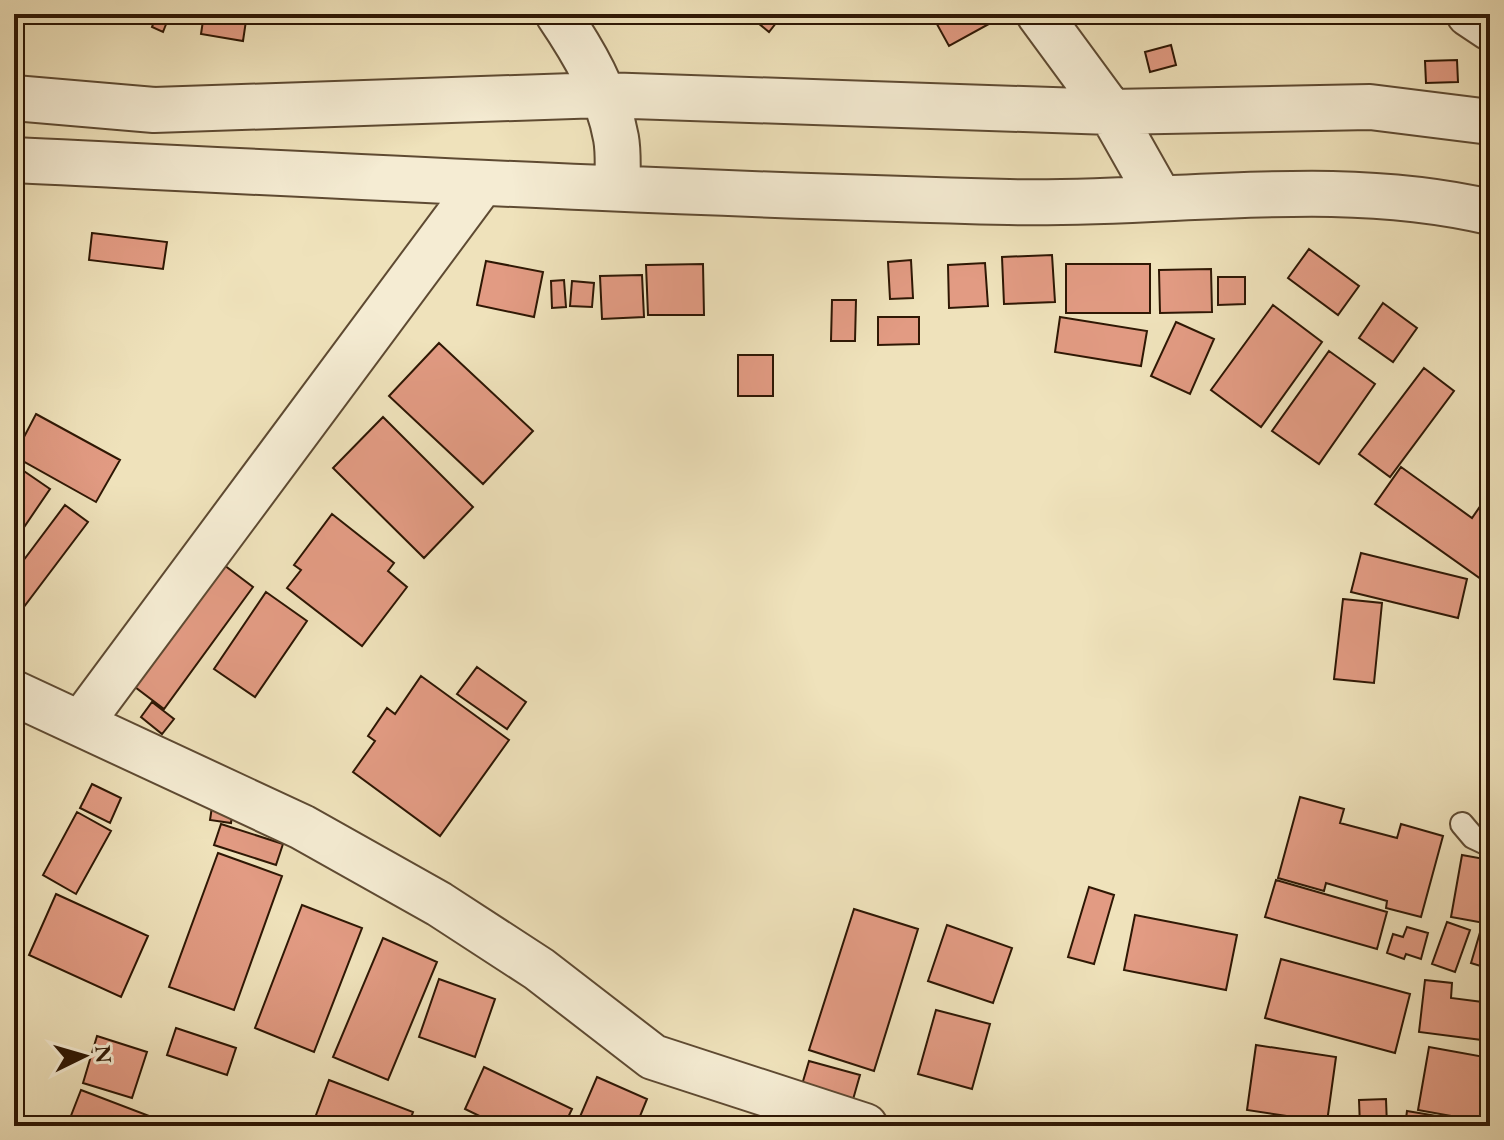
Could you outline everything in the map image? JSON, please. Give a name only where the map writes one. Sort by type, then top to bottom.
[{"type":"street","points":[[558,14],[592,69],[602,95],[616,138],[618,188]]},
{"type":"street","points":[[1039,14],[1111,112],[1159,197]]},
{"type":"street","points":[[1469,14],[1490,28]]},
{"type":"street","points":[[14,98],[154,110],[602,95],[1111,112],[1370,107],[1490,122]]},
{"type":"street","points":[[14,160],[482,183],[1014,202],[1297,192],[1427,199],[1490,212]]},
{"type":"street","points":[[81,723],[482,183]]},
{"type":"street","points":[[14,693],[302,827],[439,904],[539,969],[653,1057],[865,1126]]},
{"type":"lane","points":[[1462,824],[1473,837],[1490,845]]},
{"type":"building","points":[[157,14],[170,14],[163,32],[152,27]]},
{"type":"building","points":[[204,14],[247,14],[243,41],[201,34]]},
{"type":"building","points":[[747,14],[783,14],[769,32]]},
{"type":"building","points":[[939,14],[1007,14],[949,46],[933,17]]},
{"type":"building","points":[[1171,45],[1176,65],[1150,72],[1145,52]]},
{"type":"building","points":[[1457,60],[1458,82],[1426,83],[1425,61]]},
{"type":"building","points":[[92,233],[167,242],[163,269],[89,260]]},
{"type":"building","points":[[1309,249],[1359,286],[1338,315],[1288,278]]},
{"type":"building","points":[[1052,255],[1055,302],[1004,304],[1002,257]]},
{"type":"building","points":[[911,260],[913,298],[890,299],[888,262]]},
{"type":"building","points":[[486,261],[543,272],[534,317],[477,305]]},
{"type":"building","points":[[985,263],[988,306],[949,308],[948,265]]},
{"type":"building","points":[[703,264],[704,315],[648,315],[646,265]]},
{"type":"building","points":[[1066,264],[1150,264],[1150,313],[1066,313]]},
{"type":"building","points":[[1211,269],[1212,312],[1160,313],[1159,270]]},
{"type":"building","points":[[642,275],[644,317],[602,319],[600,276]]},
{"type":"building","points":[[1218,277],[1245,277],[1245,304],[1218,305]]},
{"type":"building","points":[[564,280],[566,307],[552,308],[551,281]]},
{"type":"building","points":[[572,281],[594,283],[592,307],[570,306]]},
{"type":"building","points":[[832,300],[856,300],[855,341],[831,341]]},
{"type":"building","points":[[1383,303],[1417,328],[1393,362],[1359,338]]},
{"type":"building","points":[[1273,305],[1322,342],[1261,427],[1211,390]]},
{"type":"building","points":[[878,317],[919,317],[919,344],[878,345]]},
{"type":"building","points":[[1060,317],[1147,331],[1141,366],[1055,352]]},
{"type":"building","points":[[1176,322],[1214,339],[1190,394],[1151,376]]},
{"type":"building","points":[[439,343],[533,431],[483,484],[389,396]]},
{"type":"building","points":[[1329,351],[1375,384],[1319,464],[1272,431]]},
{"type":"building","points":[[738,355],[773,355],[773,396],[738,396]]},
{"type":"building","points":[[1424,368],[1454,391],[1390,477],[1359,454]]},
{"type":"building","points":[[36,414],[120,460],[96,502],[14,456]]},
{"type":"building","points":[[383,417],[473,507],[424,558],[333,468]]},
{"type":"building","points":[[18,467],[50,489],[14,542],[14,473]]},
{"type":"building","points":[[1401,467],[1472,518],[1490,492],[1490,567],[1481,579],[1375,504]]},
{"type":"building","points":[[65,505],[88,522],[14,620],[14,573]]},
{"type":"building","points":[[332,514],[394,563],[388,571],[407,587],[362,646],[287,588],[301,570],[294,565]]},
{"type":"building","points":[[1361,553],[1467,579],[1458,618],[1351,592]]},
{"type":"building","points":[[224,565],[253,587],[164,709],[135,687]]},
{"type":"building","points":[[266,592],[307,621],[255,697],[214,669]]},
{"type":"building","points":[[1343,599],[1382,603],[1374,683],[1334,679]]},
{"type":"building","points":[[477,667],[526,702],[507,729],[457,694]]},
{"type":"building","points":[[421,676],[509,740],[440,836],[353,772],[375,741],[368,736],[387,708],[395,714]]},
{"type":"building","points":[[152,702],[174,719],[162,734],[141,717]]},
{"type":"building","points":[[92,784],[121,798],[110,823],[80,808]]},
{"type":"building","points":[[1300,797],[1344,809],[1340,823],[1397,838],[1401,824],[1443,836],[1421,917],[1386,908],[1387,901],[1326,883],[1324,891],[1278,878]]},
{"type":"building","points":[[213,800],[234,803],[231,823],[210,820]]},
{"type":"building","points":[[77,812],[111,831],[76,894],[43,875]]},
{"type":"building","points":[[221,824],[283,844],[276,865],[214,845]]},
{"type":"building","points":[[218,853],[282,876],[234,1010],[169,987]]},
{"type":"building","points":[[1462,855],[1490,860],[1490,924],[1451,917]]},
{"type":"building","points":[[1276,880],[1387,912],[1377,949],[1265,917]]},
{"type":"building","points":[[1089,887],[1114,895],[1094,964],[1068,957]]},
{"type":"building","points":[[56,894],[148,936],[121,997],[29,955]]},
{"type":"building","points":[[302,905],[362,928],[314,1052],[255,1028]]},
{"type":"building","points":[[854,909],[918,929],[874,1071],[809,1050]]},
{"type":"building","points":[[1135,915],[1237,935],[1226,990],[1124,970]]},
{"type":"building","points":[[1447,922],[1470,930],[1455,972],[1432,964]]},
{"type":"building","points":[[947,925],[1012,948],[993,1003],[928,981]]},
{"type":"building","points":[[1407,927],[1428,933],[1421,959],[1406,954],[1404,959],[1387,953],[1393,934],[1403,937]]},
{"type":"building","points":[[1481,929],[1490,932],[1490,969],[1471,963]]},
{"type":"building","points":[[383,938],[437,962],[388,1080],[333,1057]]},
{"type":"building","points":[[1281,959],[1410,994],[1395,1053],[1265,1018]]},
{"type":"building","points":[[439,979],[495,999],[475,1057],[419,1037]]},
{"type":"building","points":[[1425,980],[1452,983],[1451,998],[1490,1003],[1490,1041],[1419,1032]]},
{"type":"building","points":[[936,1010],[990,1024],[972,1089],[918,1074]]},
{"type":"building","points":[[176,1028],[236,1048],[227,1075],[167,1055]]},
{"type":"building","points":[[97,1036],[147,1052],[132,1098],[83,1083]]},
{"type":"building","points":[[1256,1045],[1336,1057],[1327,1122],[1247,1110]]},
{"type":"building","points":[[1429,1047],[1490,1058],[1490,1123],[1418,1110]]},
{"type":"building","points":[[809,1061],[860,1075],[852,1103],[801,1088]]},
{"type":"building","points":[[484,1067],[572,1109],[564,1126],[500,1126],[465,1109]]},
{"type":"building","points":[[597,1077],[647,1099],[636,1126],[576,1126]]},
{"type":"building","points":[[329,1080],[413,1112],[408,1126],[312,1126]]},
{"type":"building","points":[[81,1090],[165,1122],[163,1126],[67,1126]]},
{"type":"building","points":[[1386,1099],[1387,1126],[1360,1126],[1359,1100]]},
{"type":"building","points":[[1407,1111],[1437,1116],[1435,1126],[1405,1126]]},
{"type":"building","points":[[1230,1117],[1266,1121],[1266,1126],[1229,1126]]}]
